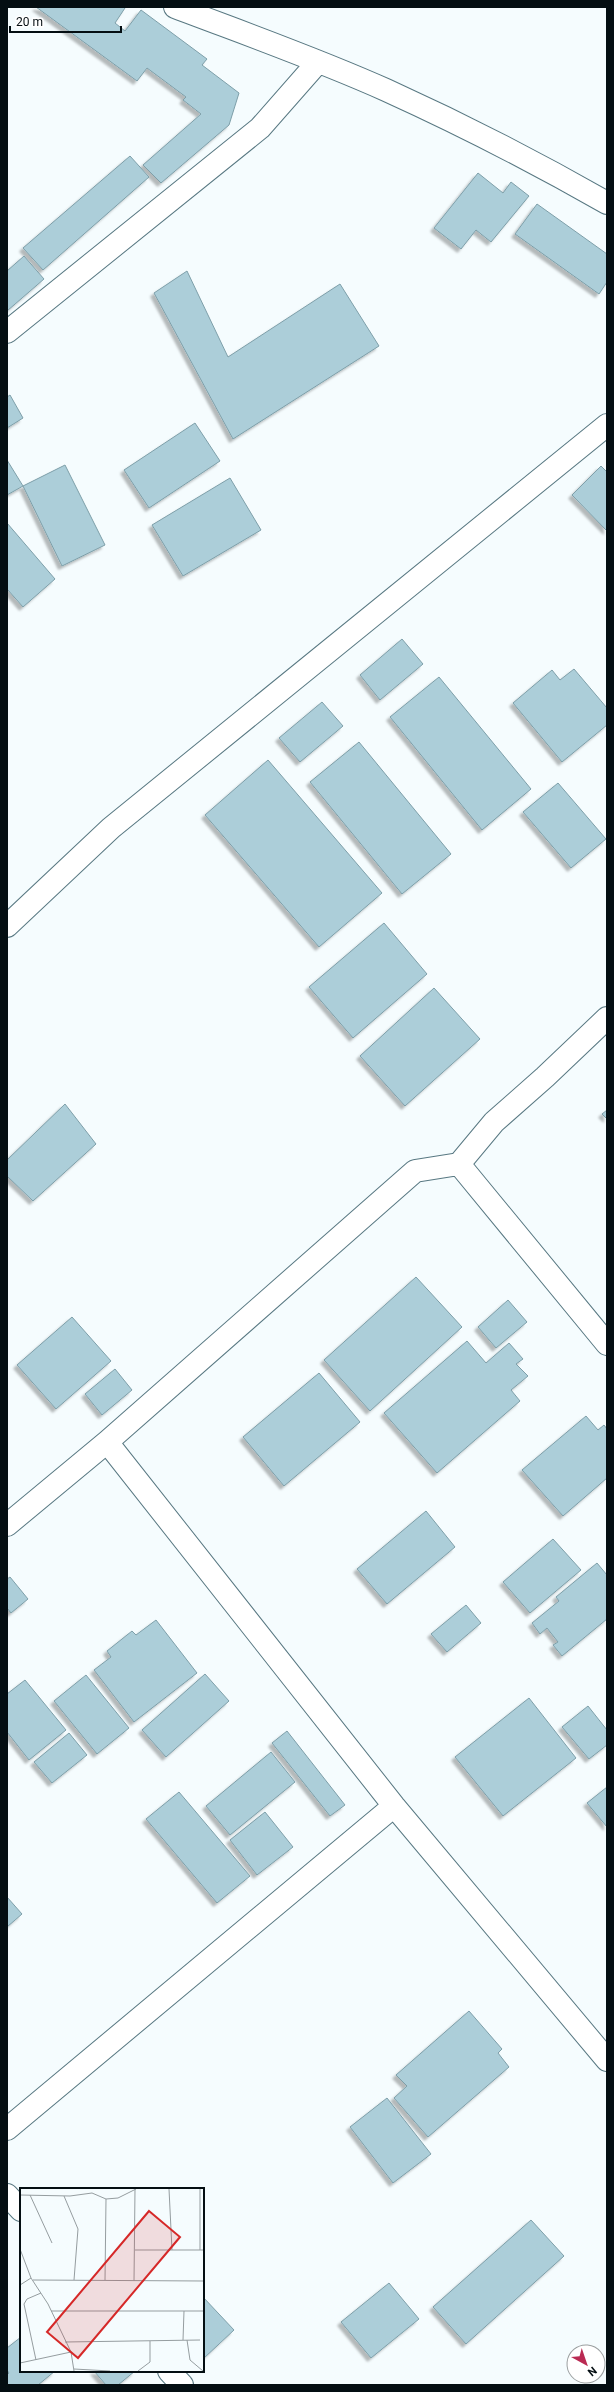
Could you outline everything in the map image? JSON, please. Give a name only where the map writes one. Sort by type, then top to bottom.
[{"type":"street","points":[[175,7],[386,90],[541,165],[607,203]]},
{"type":"street","points":[[7,332],[260,128],[318,62]]},
{"type":"street","points":[[7,926],[111,828],[607,425]]},
{"type":"street","points":[[7,1525],[106,1442],[415,1172],[459,1164],[494,1122],[545,1077],[607,1018]]},
{"type":"street","points":[[459,1164],[607,1344]]},
{"type":"street","points":[[106,1442],[394,1806],[607,2060]]},
{"type":"street","points":[[7,2129],[394,1806]]},
{"type":"street","points":[[7,2194],[20,2209]]},
{"type":"street","points":[[170,2372],[182,2385]]},
{"type":"building","points":[[36,7],[123,7],[125,8],[115,23],[125,31],[141,10],[207,59],[202,65],[239,93],[229,125],[161,183],[143,165],[201,114],[183,100],[186,97],[147,68],[137,81]]},
{"type":"building","points":[[130,156],[149,177],[43,270],[23,248]]},
{"type":"building","points":[[478,173],[503,193],[511,182],[529,196],[491,242],[476,230],[461,249],[434,228]]},
{"type":"building","points":[[537,204],[607,254],[607,282],[599,294],[515,234]]},
{"type":"building","points":[[24,256],[44,279],[7,311],[7,271]]},
{"type":"building","points":[[187,271],[228,357],[340,284],[379,346],[233,439],[154,293]]},
{"type":"building","points":[[10,395],[23,418],[7,428],[7,397]]},
{"type":"building","points":[[195,423],[220,461],[149,508],[124,470]]},
{"type":"building","points":[[7,460],[23,486],[7,495]]},
{"type":"building","points":[[65,465],[105,545],[62,566],[23,486]]},
{"type":"building","points":[[601,466],[607,472],[607,531],[572,495]]},
{"type":"building","points":[[230,478],[261,530],[183,576],[152,525]]},
{"type":"building","points":[[7,523],[55,579],[23,607],[7,589]]},
{"type":"building","points":[[402,639],[423,664],[380,700],[360,675]]},
{"type":"building","points":[[574,669],[607,708],[607,725],[562,762],[513,703],[552,670],[560,680]]},
{"type":"building","points":[[439,677],[531,789],[482,830],[390,717]]},
{"type":"building","points":[[322,702],[343,726],[300,762],[279,738]]},
{"type":"building","points":[[359,742],[451,854],[402,894],[310,782]]},
{"type":"building","points":[[268,760],[382,893],[319,947],[205,815]]},
{"type":"building","points":[[558,783],[606,839],[571,868],[523,812]]},
{"type":"building","points":[[384,923],[427,974],[353,1038],[309,987]]},
{"type":"building","points":[[434,988],[480,1039],[405,1106],[360,1056]]},
{"type":"building","points":[[65,1104],[96,1144],[33,1201],[7,1176],[7,1160]]},
{"type":"building","points":[[607,1110],[607,1119],[602,1114]]},
{"type":"building","points":[[416,1277],[462,1327],[370,1411],[324,1360]]},
{"type":"building","points":[[508,1300],[527,1322],[496,1348],[478,1327]]},
{"type":"building","points":[[72,1317],[111,1361],[56,1409],[17,1365]]},
{"type":"building","points":[[467,1341],[486,1363],[509,1343],[523,1359],[516,1364],[528,1376],[511,1390],[520,1401],[437,1473],[384,1413]]},
{"type":"building","points":[[115,1369],[132,1390],[102,1415],[85,1394]]},
{"type":"building","points":[[319,1373],[360,1422],[284,1486],[243,1437]]},
{"type":"building","points":[[586,1416],[598,1430],[604,1425],[607,1429],[607,1478],[563,1516],[522,1470]]},
{"type":"building","points":[[426,1511],[455,1547],[387,1604],[357,1569]]},
{"type":"building","points":[[553,1539],[581,1570],[530,1613],[503,1582]]},
{"type":"building","points":[[597,1563],[607,1575],[607,1619],[562,1656],[553,1645],[558,1642],[547,1628],[540,1634],[532,1623],[559,1601],[556,1597]]},
{"type":"building","points":[[10,1577],[28,1599],[11,1613],[7,1608],[7,1579]]},
{"type":"building","points":[[466,1605],[481,1623],[447,1652],[431,1634]]},
{"type":"building","points":[[156,1620],[197,1673],[134,1722],[94,1670],[111,1657],[107,1651],[132,1631],[136,1635]]},
{"type":"building","points":[[205,1674],[229,1701],[166,1757],[142,1730]]},
{"type":"building","points":[[86,1675],[129,1728],[97,1754],[54,1701]]},
{"type":"building","points":[[25,1680],[66,1730],[29,1760],[7,1732],[7,1694]]},
{"type":"building","points":[[529,1698],[576,1758],[503,1816],[455,1757]]},
{"type":"building","points":[[588,1706],[607,1730],[607,1745],[589,1759],[562,1727]]},
{"type":"building","points":[[287,1731],[345,1805],[330,1816],[272,1743]]},
{"type":"building","points":[[69,1733],[87,1755],[52,1783],[34,1762]]},
{"type":"building","points":[[271,1752],[295,1782],[230,1835],[206,1806]]},
{"type":"building","points":[[607,1787],[607,1827],[587,1803]]},
{"type":"building","points":[[179,1792],[250,1876],[217,1903],[146,1819]]},
{"type":"building","points":[[265,1812],[293,1847],[257,1875],[230,1840]]},
{"type":"building","points":[[7,1897],[22,1914],[7,1927]]},
{"type":"building","points":[[469,2011],[502,2049],[498,2053],[509,2067],[428,2137],[394,2098],[407,2086],[396,2075]]},
{"type":"building","points":[[387,2098],[431,2154],[393,2183],[350,2127]]},
{"type":"building","points":[[531,2220],[564,2256],[466,2344],[433,2307]]},
{"type":"building","points":[[389,2283],[419,2319],[371,2358],[341,2322]]},
{"type":"building","points":[[204,2298],[234,2330],[204,2358]]},
{"type":"building","points":[[20,2338],[20,2372],[54,2372],[38,2385],[7,2385],[7,2375],[9,2373],[7,2370],[7,2348]]},
{"type":"building","points":[[95,2372],[134,2372],[118,2385],[106,2385]]}]
